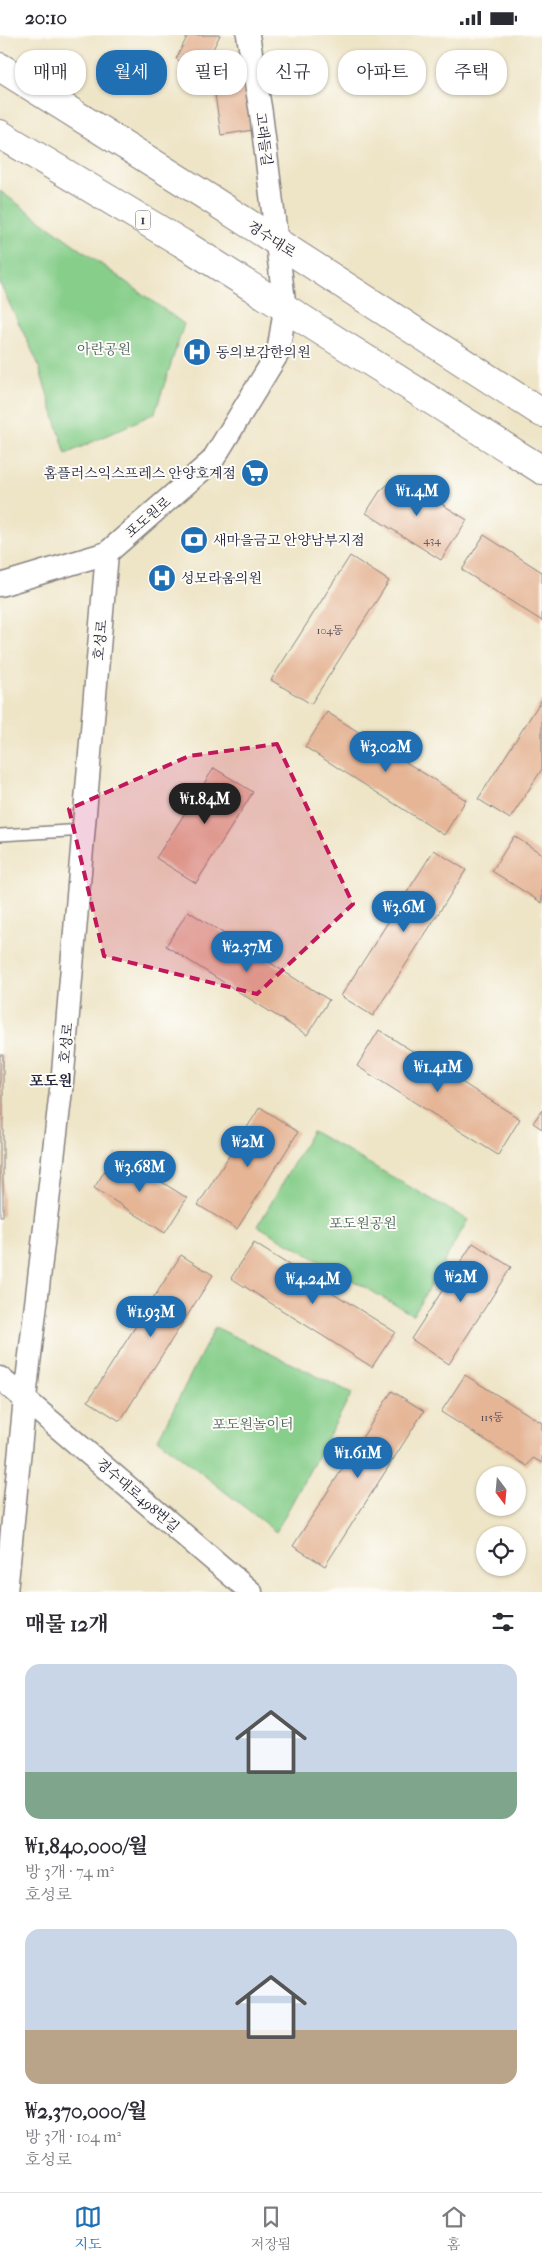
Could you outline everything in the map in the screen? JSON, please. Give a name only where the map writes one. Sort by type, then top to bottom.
[{"type":"main road","name":"경수대로","points":[[0,67],[542,413]]},
{"type":"main road","name":"1","points":[[0,134],[182,243],[542,470]]},
{"type":"street","name":"고래들길","points":[[248,35],[261,113],[285,309]]},
{"type":"street","name":"포도원로","points":[[0,585],[107,553],[212,461],[278,353],[285,309]]},
{"type":"street","name":"호성로","points":[[6,1592],[25,1398],[63,1073],[85,831],[107,553]]},
{"type":"street","name":"경수대로498번길","points":[[0,1378],[251,1592]]},
{"type":"lane","points":[[0,835],[85,831]]},
{"type":"highlighted area","points":[[277,744],[353,904],[257,994],[104,956],[69,809],[189,756]]},
{"type":"green space","name":"아란공원","points":[[0,191],[184,324],[155,413],[66,454],[37,361],[0,284]]},
{"type":"green space","name":"포도원공원","points":[[312,1131],[468,1220],[413,1315],[258,1226]]},
{"type":"green space","name":"포도원놀이터","points":[[215,1327],[352,1393],[276,1532],[158,1439]]},
{"type":"building","points":[[188,35],[220,35],[212,50],[180,50]]},
{"type":"building","points":[[247,90],[253,130],[221,135],[215,95],[247,95]]},
{"type":"building","points":[[391,482],[407,482],[467,520],[441,560],[366,513],[380,491]]},
{"type":"building","points":[[484,535],[542,572],[542,621],[462,570]]},
{"type":"building","points":[[350,556],[389,581],[311,704],[271,680]]},
{"type":"building","points":[[542,699],[542,769],[510,819],[478,799]]},
{"type":"building","points":[[327,712],[466,800],[444,835],[305,747]]},
{"type":"building","points":[[214,768],[253,792],[196,883],[156,858]]},
{"type":"building","points":[[514,836],[542,854],[542,903],[492,871]]},
{"type":"building","points":[[434,850],[466,870],[373,1016],[341,996]]},
{"type":"building","points":[[188,911],[329,1000],[307,1035],[166,946]]},
{"type":"building","points":[[379,1030],[520,1119],[498,1155],[357,1066]]},
{"type":"building","points":[[0,1055],[3,1055],[3,1216],[0,1216]]},
{"type":"building","points":[[260,1107],[298,1132],[237,1229],[198,1205]]},
{"type":"building","points":[[542,1110],[542,1129],[533,1123]]},
{"type":"building","points":[[116,1153],[187,1198],[165,1233],[94,1188]]},
{"type":"building","points":[[254,1243],[395,1332],[372,1367],[231,1278]]},
{"type":"building","points":[[473,1243],[511,1267],[449,1364],[411,1339]]},
{"type":"building","points":[[181,1255],[213,1275],[120,1421],[88,1401]]},
{"type":"building","points":[[465,1375],[542,1423],[542,1463],[533,1458],[527,1466],[441,1412]]},
{"type":"building","points":[[392,1391],[424,1411],[325,1566],[293,1546]]},
{"type":"place","name":"동의보감한의원","points":[[197,352]]},
{"type":"place","name":"홈플러스익스프레스 안양호계점","points":[[255,473]]},
{"type":"place","name":"새마을금고 안양남부지점","points":[[194,540]]},
{"type":"place","name":"성모라움의원","points":[[162,578]]},
{"type":"district","name":"포도원","points":[[51,1081]]}]
